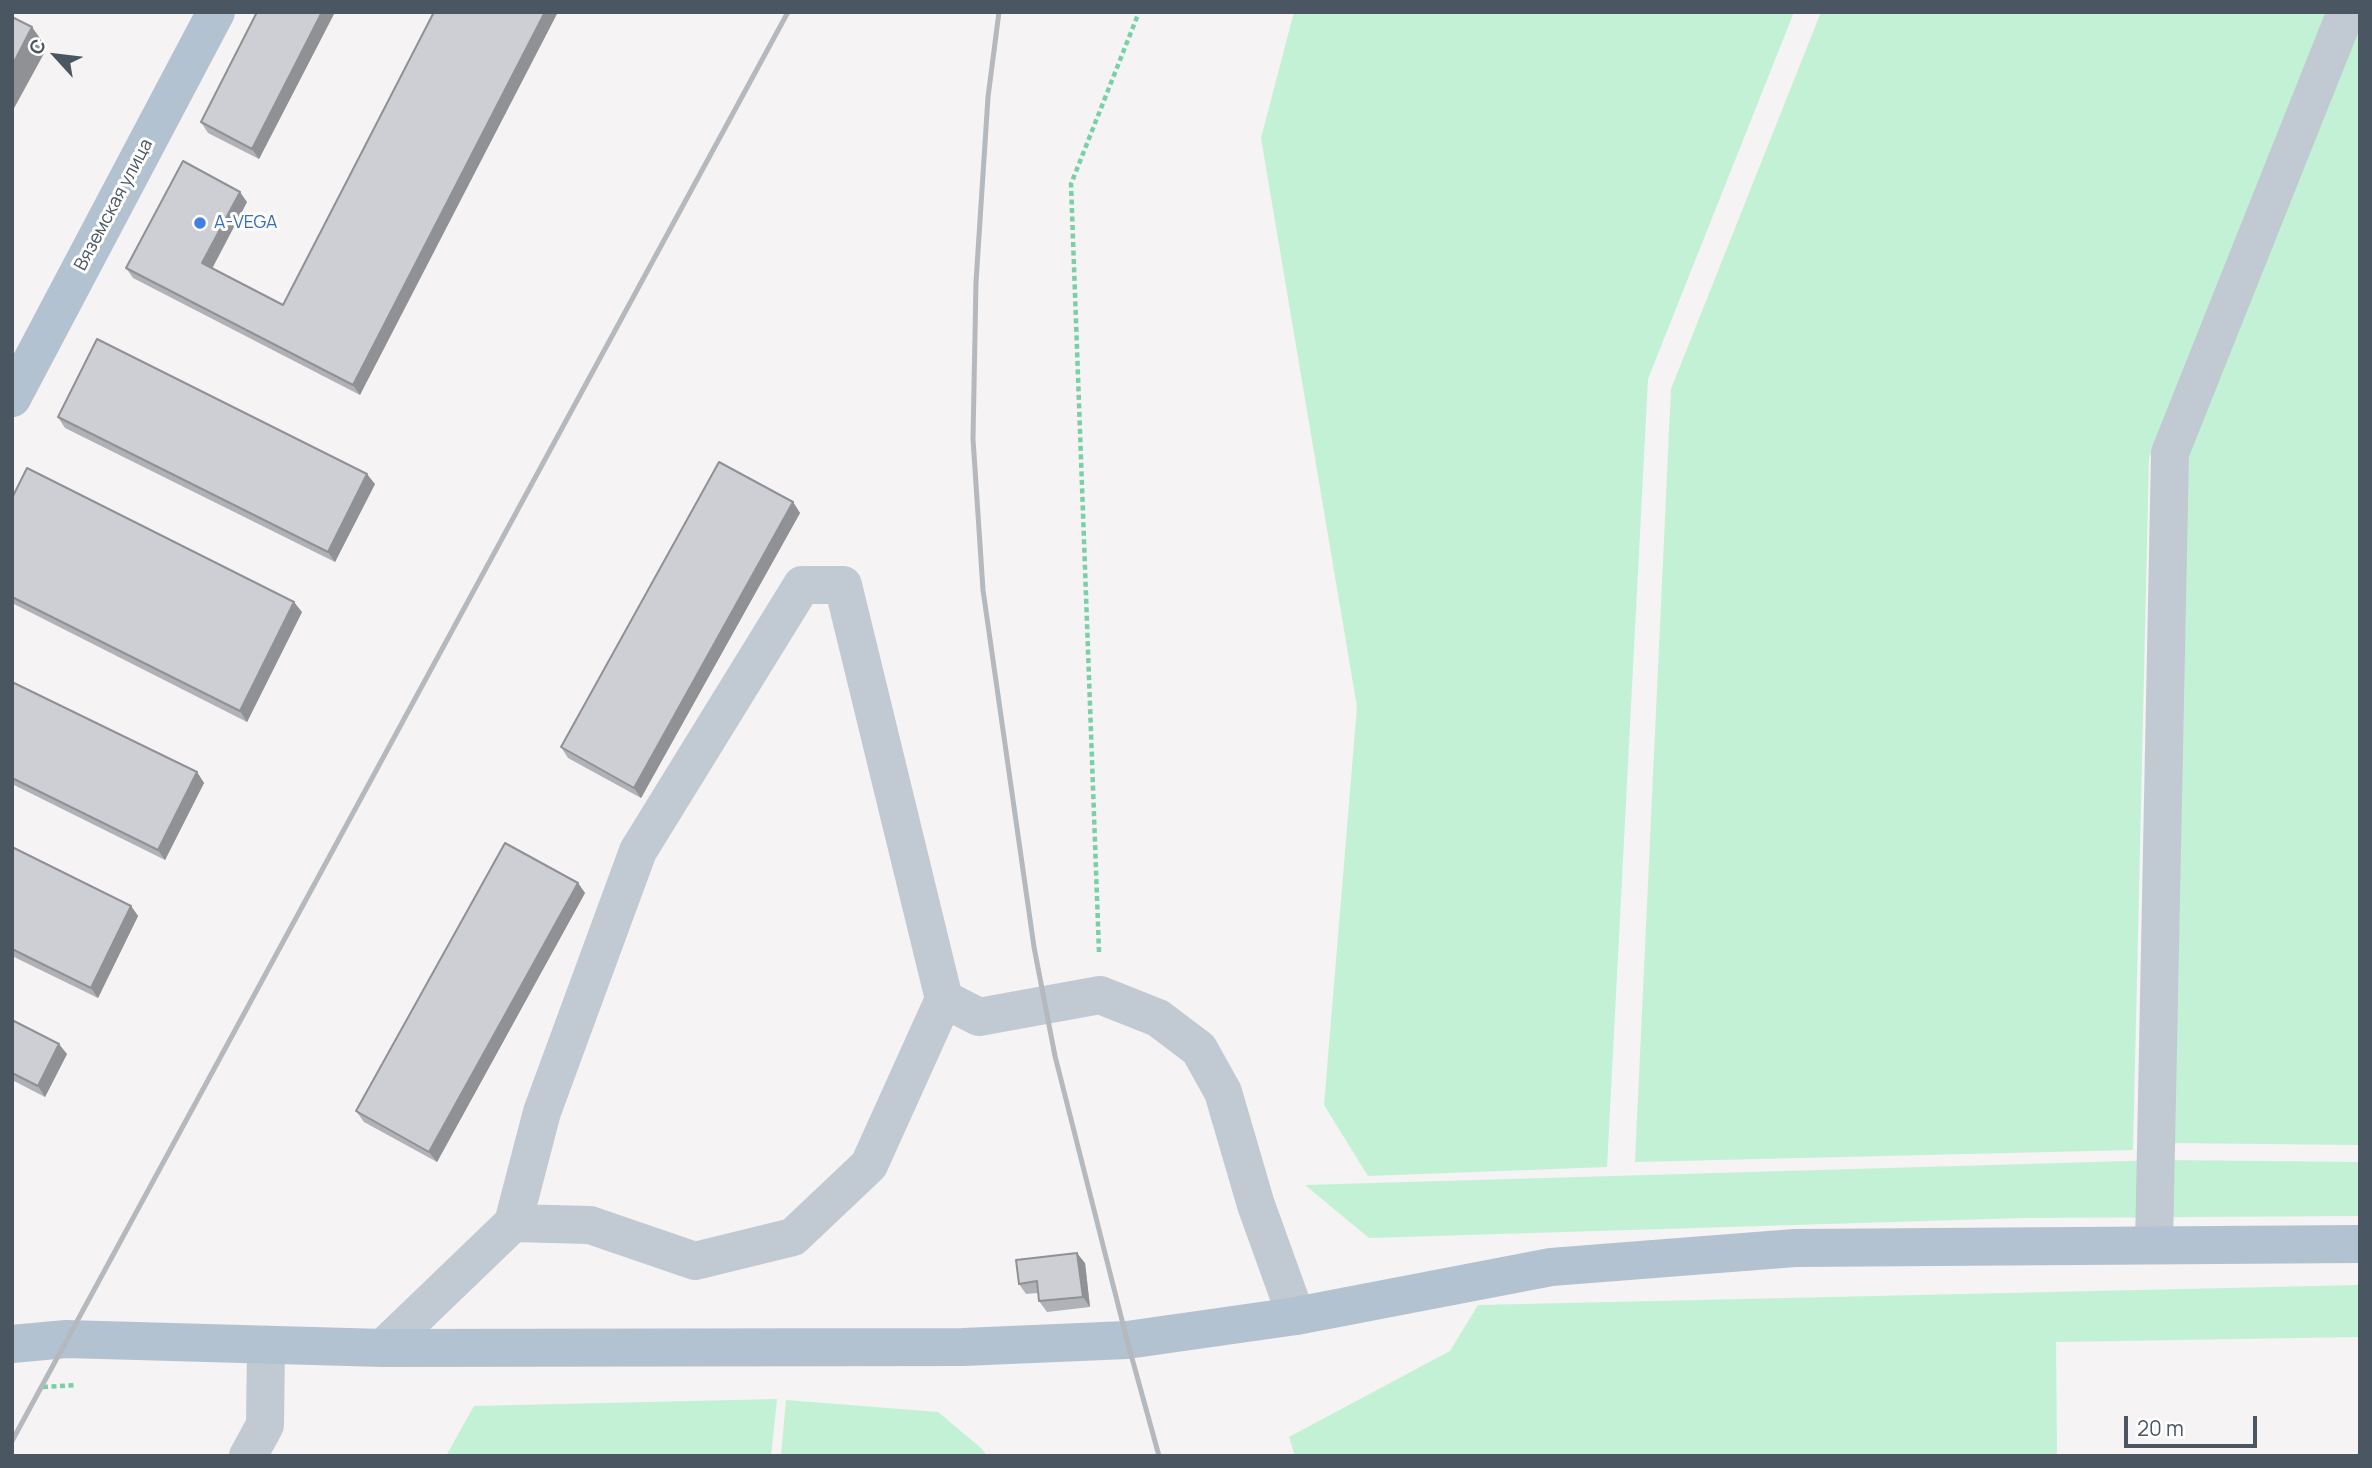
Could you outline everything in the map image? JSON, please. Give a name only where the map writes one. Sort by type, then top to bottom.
[{"type":"main road","name":"Вяземская улица","points":[[12,398],[216,12]]},
{"type":"main road","points":[[12,1345],[66,1339],[383,1348],[962,1347],[1127,1340],[1296,1316],[1550,1266],[1795,1248],[2360,1244]]},
{"type":"lane","points":[[2154,1245],[2170,453],[2346,12]]},
{"type":"lane","points":[[383,1348],[513,1223],[542,1112],[638,851],[802,585],[842,585],[944,999],[869,1165],[793,1237],[695,1261],[590,1225],[513,1223]]},
{"type":"lane","points":[[944,999],[979,1017],[1100,995],[1158,1018],[1199,1049],[1223,1092],[1256,1205],[1296,1316]]},
{"type":"lane","points":[[248,1456],[265,1425],[266,1346]]},
{"type":"path","points":[[1100,995],[1071,184],[1139,12]]},
{"type":"green space","points":[[1294,12],[1794,12],[1648,379],[1607,1167],[1368,1176],[1324,1105],[1357,707],[1261,138]]},
{"type":"green space","points":[[1821,12],[2327,12],[2149,458],[2133,1150],[1635,1162],[1671,389]]},
{"type":"green space","points":[[2360,24],[2360,1145],[2168,1143],[2182,469]]},
{"type":"green space","points":[[2163,1160],[2360,1162],[2360,1216],[2023,1218],[1369,1238],[1305,1185]]},
{"type":"green space","points":[[2360,1285],[2360,1337],[2056,1342],[2057,1456],[1295,1456],[1289,1437],[1450,1351],[1478,1305]]},
{"type":"green space","points":[[777,1399],[771,1456],[446,1456],[474,1406]]},
{"type":"green space","points":[[786,1400],[938,1412],[987,1456],[781,1456]]},
{"type":"building","points":[[257,12],[322,12],[252,149],[201,122]]},
{"type":"building","points":[[434,12],[545,12],[353,385],[126,268],[183,161],[240,192],[202,263],[283,305]]},
{"type":"building","points":[[12,17],[32,27],[12,66]]},
{"type":"building","points":[[97,339],[367,474],[328,552],[58,417]]},
{"type":"building","points":[[719,462],[793,502],[634,788],[561,747]]},
{"type":"building","points":[[27,468],[294,602],[240,711],[12,597],[12,498]]},
{"type":"building","points":[[12,682],[197,772],[158,850],[12,778]]},
{"type":"building","points":[[505,843],[578,883],[429,1152],[356,1111]]},
{"type":"building","points":[[12,847],[131,906],[91,988],[12,949]]},
{"type":"building","points":[[12,1020],[59,1044],[38,1086],[12,1073]]},
{"type":"building","points":[[1077,1253],[1083,1297],[1039,1301],[1037,1281],[1019,1284],[1016,1260]]},
{"type":"railway","points":[[12,1441],[788,12]]},
{"type":"railway","points":[[999,12],[988,97],[976,282],[973,439],[983,590],[1034,947],[1055,1056],[1159,1456]]},
{"type":"place","name":"A-VEGA","points":[[200,223]]}]
